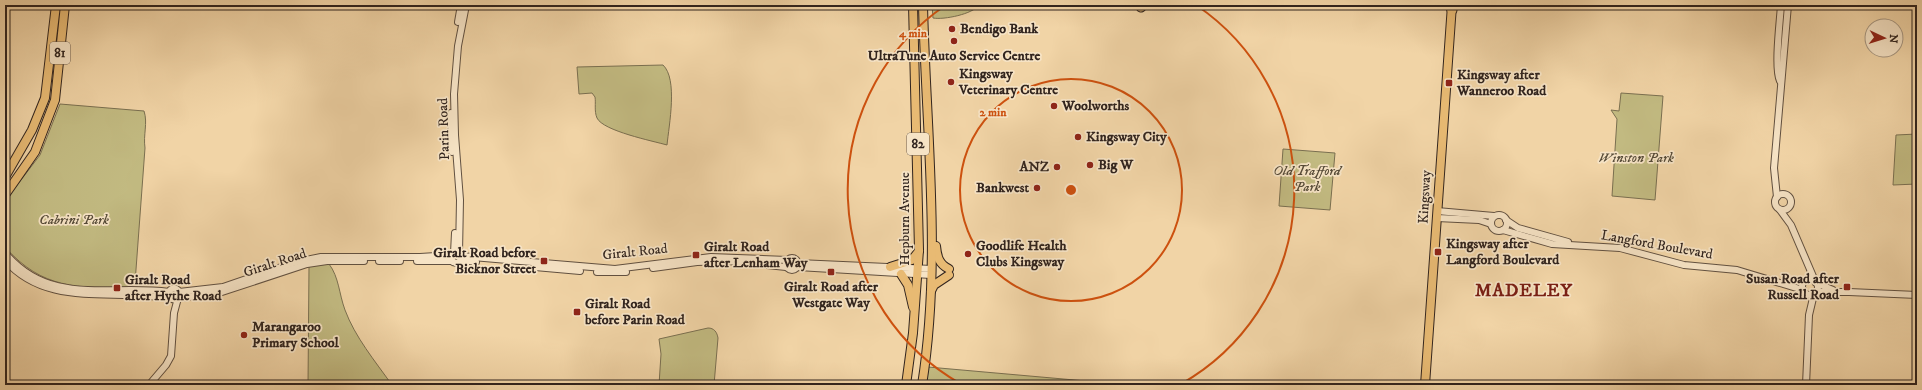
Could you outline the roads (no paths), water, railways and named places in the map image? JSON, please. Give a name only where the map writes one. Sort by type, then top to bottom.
[{"type":"main road","name":"81","points":[[5,177],[32,130],[45,98],[56,5]]},
{"type":"main road","name":"81","points":[[5,195],[35,152],[51,115],[55,100],[65,5]]},
{"type":"main road","name":"Hepburn Avenue","points":[[906,385],[915,315],[919,250],[913,5]]},
{"type":"main road","name":"Hepburn Avenue","points":[[922,385],[926,363],[933,233],[923,5]]},
{"type":"main road","name":"Kingsway","points":[[1425,385],[1452,6]]},
{"type":"main road","points":[[930,295],[934,285],[949,272],[941,265],[937,256],[933,233]]},
{"type":"main road","points":[[890,267],[912,260],[919,250]]},
{"type":"main road","points":[[901,274],[908,285],[915,315]]},
{"type":"street","name":"Parin Road","points":[[457,256],[456,191],[451,135],[451,90],[453,59],[461,5]]},
{"type":"street","name":"Parin Road","points":[[457,256],[460,200],[454,94],[458,46],[466,5]]},
{"type":"street","points":[[1782,5],[1778,59],[1778,77],[1780,81],[1774,168],[1777,197],[1775,204],[1791,225],[1816,282],[1810,314],[1806,385]]},
{"type":"street","points":[[1780,81],[1783,76],[1788,5]]},
{"type":"street","points":[[1775,179],[1784,195],[1789,198],[1791,225]]},
{"type":"street","points":[[1777,197],[1784,195]]},
{"type":"street","points":[[1780,210],[1785,210],[1789,206]]},
{"type":"street","points":[[1437,215],[1502,215],[1506,220],[1507,225],[1503,230],[1495,230],[1491,224],[1479,220],[1437,215]]},
{"type":"street","points":[[1491,224],[1494,216]]},
{"type":"street","name":"Langford Boulevard","points":[[1506,220],[1518,228],[1573,244]]},
{"type":"street","name":"Langford Boulevard","points":[[1503,230],[1552,244],[1573,244],[1620,248],[1684,265],[1737,270],[1783,282],[1804,291],[1808,295],[1815,293],[1837,292],[1917,295]]},
{"type":"street","points":[[5,253],[27,274],[52,286],[78,290],[169,295],[174,300],[179,296]]},
{"type":"street","name":"Giralt Road","points":[[179,296],[223,287],[296,262],[320,257],[457,256],[611,273],[712,261],[787,264]]},
{"type":"street","points":[[918,272],[890,267],[798,265],[792,270],[787,264],[792,258],[798,265],[901,274],[932,272]]},
{"type":"street","points":[[5,260],[26,278],[43,288],[55,291],[74,294],[169,295],[175,289],[179,296],[174,313],[171,356],[149,385]]},
{"type":"street","points":[[1806,261],[1806,281],[1804,291],[1810,314]]},
{"type":"street","name":"Langford Boulevard","points":[[1783,282],[1816,282],[1837,292]]},
{"type":"street","points":[[169,295],[174,313]]},
{"type":"place","name":"Bendigo Bank","points":[[952,29]]},
{"type":"place","name":"UltraTune Auto Service Centre","points":[[954,41]]},
{"type":"place","name":"Kingsway Veterinary Centre","points":[[951,82]]},
{"type":"place","name":"Kingsway after Wanneroo Road","points":[[1449,83]]},
{"type":"place","name":"Woolworths","points":[[1054,106]]},
{"type":"place","name":"Kingsway City","points":[[1078,137]]},
{"type":"place","name":"Big W","points":[[1090,165]]},
{"type":"place","name":"ANZ","points":[[1057,167]]},
{"type":"place","name":"Bankwest","points":[[1037,188]]},
{"type":"place","name":"Kingsway after Langford Boulevard","points":[[1438,252]]},
{"type":"place","name":"Goodlife Health Clubs Kingsway","points":[[968,254]]},
{"type":"place","name":"Giralt Road after Lenham Way","points":[[696,255]]},
{"type":"place","name":"Giralt Road before Bicknor Street","points":[[544,261]]},
{"type":"place","name":"Giralt Road after Westgate Way","points":[[831,272]]},
{"type":"place","name":"Susan Road after Russell Road","points":[[1847,287]]},
{"type":"place","name":"Giralt Road after Hythe Road","points":[[117,288]]},
{"type":"place","name":"Giralt Road before Parin Road","points":[[577,312]]},
{"type":"place","name":"Marangaroo Primary School","points":[[244,335]]},
{"type":"district","name":"MADELEY","points":[[1524,291]]},
{"type":"park label","name":"Winston Park","points":[[1636,158]]},
{"type":"park label","name":"Old Trafford Park","points":[[1307,180]]},
{"type":"park label","name":"Cabrini Park","points":[[74,220]]}]
